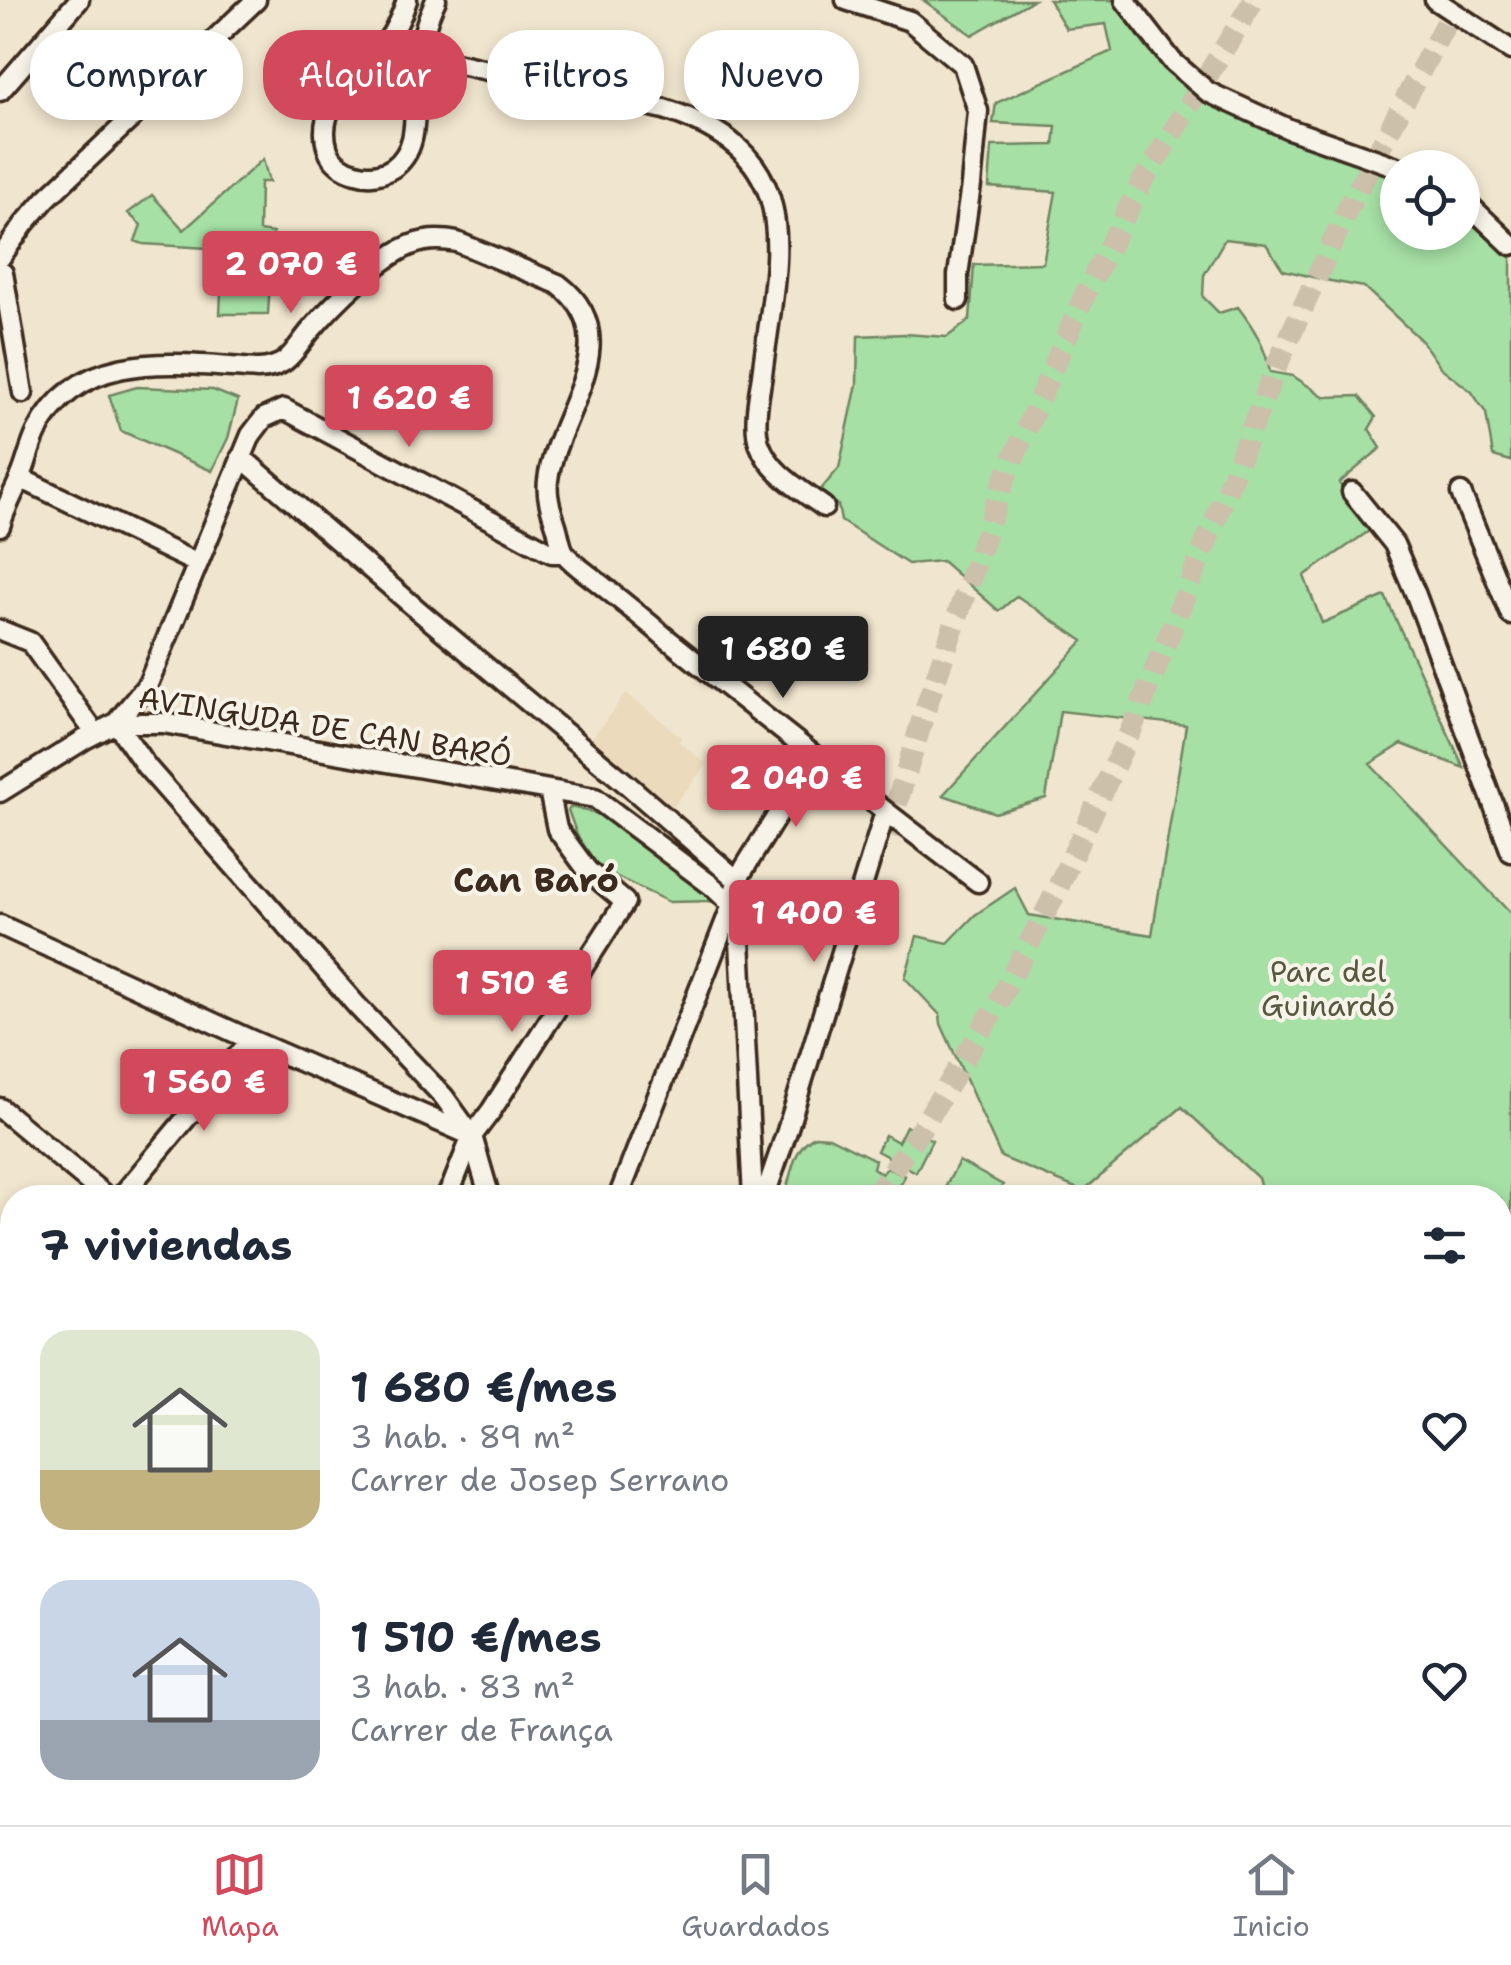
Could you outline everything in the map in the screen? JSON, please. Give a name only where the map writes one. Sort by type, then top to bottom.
[{"type":"street","points":[[24,393],[1,265],[25,223],[256,0]]},
{"type":"street","points":[[394,30],[407,0]]},
{"type":"street","points":[[424,30],[436,0]]},
{"type":"street","points":[[846,0],[910,21],[963,66],[978,111],[958,300]]},
{"type":"street","points":[[1125,0],[1172,61],[1208,92],[1289,129],[1380,161]]},
{"type":"street","points":[[1435,0],[1511,50]]},
{"type":"street","points":[[0,91],[76,2]]},
{"type":"street","points":[[467,66],[691,118],[724,136],[751,161],[773,206],[778,239],[758,408],[760,445],[780,476],[824,507]]},
{"type":"street","points":[[325,120],[326,147],[331,158],[361,174],[383,174],[408,154],[414,120]]},
{"type":"street","points":[[1480,216],[1511,246]]},
{"type":"street","points":[[0,526],[36,433],[53,406],[87,378],[147,364],[274,367],[290,358],[336,304],[389,258],[415,243],[457,242],[558,284],[583,314],[590,357],[548,479],[551,510],[564,553],[814,756],[978,882]]},
{"type":"street","points":[[486,1185],[472,1136],[444,1097],[358,1006],[146,766],[116,722],[148,684],[251,435],[264,418],[284,408],[552,553],[564,553]]},
{"type":"street","points":[[240,457],[737,880],[753,1185]]},
{"type":"street","points":[[20,478],[196,563]]},
{"type":"street","points":[[1352,492],[1394,544],[1510,840]]},
{"type":"street","points":[[1461,493],[1511,615]]},
{"type":"street","points":[[0,630],[30,642],[95,733]]},
{"type":"street","points":[[142,691],[151,723]]},
{"type":"street","name":"AVINGUDA DE CAN BARÓ","points":[[0,792],[116,722],[151,723],[595,798],[712,886],[732,906]]},
{"type":"street","points":[[623,1185],[732,906],[737,880],[814,756]]},
{"type":"street","points":[[452,1185],[472,1136],[492,1111],[625,902],[588,871],[558,830],[549,790]]},
{"type":"street","points":[[768,1185],[885,812]]},
{"type":"street","points":[[0,925],[472,1136]]},
{"type":"street","points":[[131,1185],[251,1040]]},
{"type":"street","points":[[0,1108],[92,1185]]},
{"type":"street","points":[[752,1164],[775,1166]]},
{"type":"shaded area","points":[[626,693],[682,737],[679,742],[707,764],[672,808],[591,739]]},
{"type":"green space","points":[[923,0],[1033,0],[972,35]]},
{"type":"green space","name":"Parc del Guinardó","points":[[1049,0],[1117,0],[1150,52],[1203,96],[1265,128],[1380,168],[1380,250],[1480,250],[1480,231],[1511,258],[1511,461],[1493,456],[1486,413],[1472,392],[1440,367],[1422,341],[1364,287],[1283,270],[1266,244],[1225,239],[1204,275],[1203,297],[1219,313],[1238,307],[1258,338],[1270,372],[1293,376],[1325,397],[1359,396],[1376,417],[1369,429],[1381,448],[1339,483],[1372,529],[1304,576],[1322,623],[1385,596],[1464,768],[1402,744],[1370,764],[1511,914],[1511,1185],[1260,1185],[1258,1178],[1182,1107],[1090,1185],[1069,1185],[1001,1157],[940,1015],[905,978],[917,936],[948,943],[975,915],[1015,888],[1029,915],[1152,935],[1186,725],[1060,711],[1046,798],[995,813],[943,795],[1083,641],[1017,596],[999,611],[942,561],[908,564],[841,521],[838,505],[818,493],[839,468],[857,384],[858,336],[947,337],[970,320],[974,265],[1043,263],[1056,192],[989,187],[992,146],[1054,145],[1056,126],[993,123],[996,103],[1112,51],[1106,24],[1066,29]]},
{"type":"green space","points":[[263,159],[269,182],[260,182],[259,231],[273,233],[268,314],[220,314],[223,249],[135,241],[141,225],[128,213],[152,195],[184,230]]},
{"type":"green space","points":[[137,387],[213,390],[238,400],[228,438],[212,471],[121,431],[109,395]]},
{"type":"green space","points":[[571,807],[601,815],[714,901],[669,902],[605,871],[577,835],[568,810]]},
{"type":"green space","points":[[906,1126],[932,1140],[916,1172],[877,1151],[885,1135],[898,1142]]},
{"type":"green space","points":[[815,1136],[829,1137],[875,1160],[873,1168],[882,1174],[887,1168],[905,1176],[900,1185],[787,1185],[797,1154]]},
{"type":"green space","points":[[959,1161],[1003,1185],[947,1185]]},
{"type":"tunnel","points":[[887,835],[929,698],[1005,478],[1087,290],[1142,182],[1254,0]]},
{"type":"tunnel","points":[[883,1185],[996,1007],[1052,900],[1132,728],[1277,365],[1349,206],[1458,0]]},
{"type":"district","name":"Can Baró","points":[[536,880]]}]
